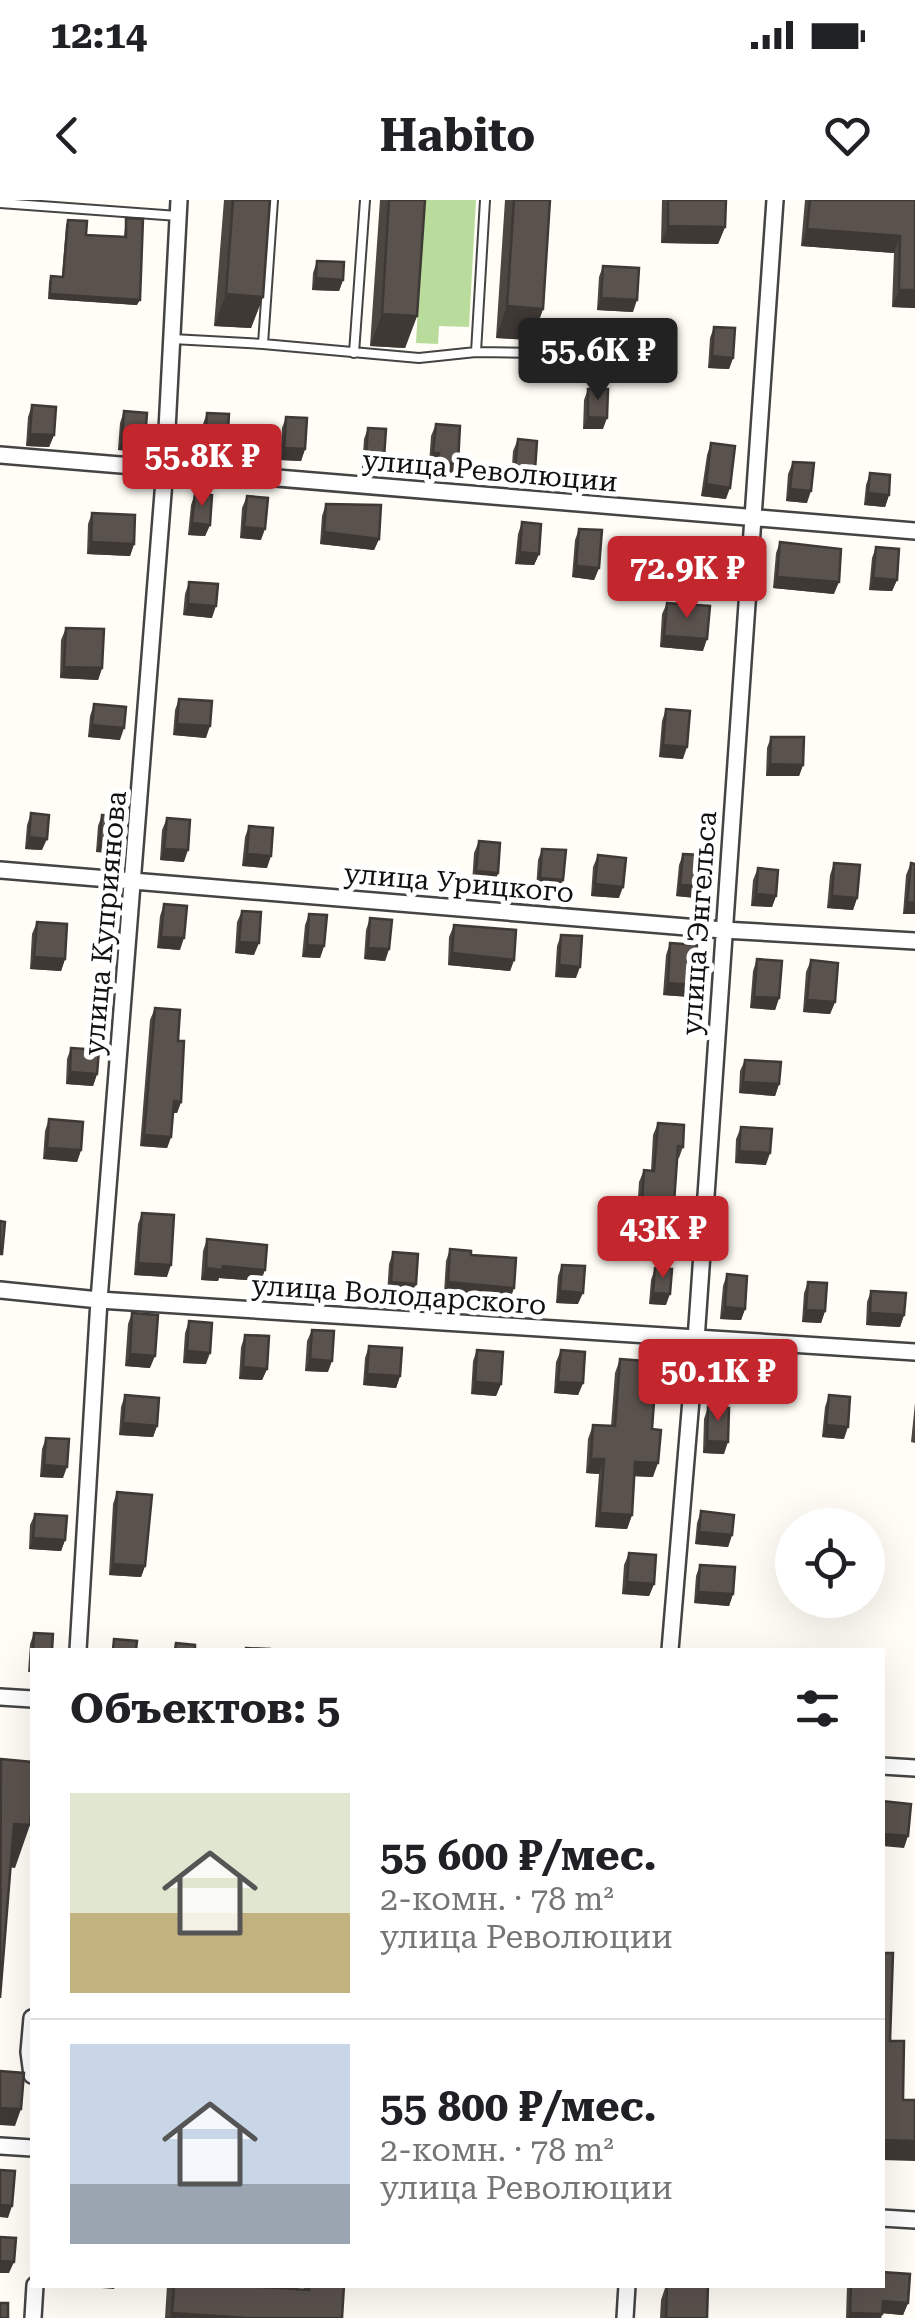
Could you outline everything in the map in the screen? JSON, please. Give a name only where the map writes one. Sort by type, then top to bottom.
[{"type":"street","name":"улица Энгельса","points":[[670,1648],[696,1340],[776,200]]},
{"type":"street","name":"улица Куприянова","points":[[78,1648],[99,1300],[165,468],[179,208]]},
{"type":"street","name":"улица Революции","points":[[0,455],[915,531]]},
{"type":"street","name":"улица Урицкого","points":[[0,870],[723,930],[915,941]]},
{"type":"street","name":"улица Володарского","points":[[0,1290],[99,1300],[915,1352]]},
{"type":"street","points":[[0,1696],[30,1699]]},
{"type":"street","points":[[885,1766],[915,1768]]},
{"type":"street","points":[[0,2146],[30,2148]]},
{"type":"street","points":[[885,2218],[915,2220]]},
{"type":"street","points":[[33,2318],[35,2288]]},
{"type":"street","points":[[624,2318],[627,2288]]},
{"type":"lane","points":[[263,344],[272,200]]},
{"type":"lane","points":[[354,353],[364,200]]},
{"type":"lane","points":[[476,352],[485,200]]},
{"type":"lane","points":[[0,203],[179,208]]},
{"type":"lane","points":[[172,339],[419,358],[476,352],[537,353]]},
{"type":"green space","points":[[424,200],[476,200],[469,327],[439,326],[438,344],[416,343]]},
{"type":"building","points":[[233,200],[270,200],[263,297],[226,294]]},
{"type":"building","points":[[389,200],[425,200],[417,316],[382,314]]},
{"type":"building","points":[[514,200],[550,200],[543,309],[507,306]]},
{"type":"building","points":[[668,200],[726,200],[725,227],[668,226]]},
{"type":"building","points":[[810,200],[915,200],[915,290],[899,290],[900,236],[807,229]]},
{"type":"building","points":[[126,218],[143,219],[140,300],[50,294],[51,276],[63,277],[68,220],[87,221],[86,235],[126,237]]},
{"type":"building","points":[[317,261],[344,262],[343,280],[316,278]]},
{"type":"building","points":[[603,266],[639,268],[637,300],[601,298]]},
{"type":"building","points":[[714,327],[735,328],[733,358],[712,356]]},
{"type":"building","points":[[588,389],[608,389],[607,418],[588,417]]},
{"type":"building","points":[[32,405],[56,407],[54,435],[30,434]]},
{"type":"building","points":[[124,411],[147,413],[145,440],[122,439]]},
{"type":"building","points":[[207,413],[229,414],[227,447],[205,446]]},
{"type":"building","points":[[286,417],[307,418],[305,449],[284,448]]},
{"type":"building","points":[[436,424],[460,426],[458,464],[439,463],[439,453],[433,453]]},
{"type":"building","points":[[368,428],[386,429],[384,458],[366,457]]},
{"type":"building","points":[[518,439],[537,441],[535,470],[515,468]]},
{"type":"building","points":[[711,443],[735,446],[730,488],[706,484]]},
{"type":"building","points":[[793,462],[814,463],[811,491],[790,489]]},
{"type":"building","points":[[870,473],[890,475],[889,495],[868,493]]},
{"type":"building","points":[[195,493],[212,495],[210,525],[192,523]]},
{"type":"building","points":[[247,496],[268,498],[265,529],[244,527]]},
{"type":"building","points":[[326,504],[381,505],[379,539],[324,532]]},
{"type":"building","points":[[92,513],[135,515],[134,544],[91,542]]},
{"type":"building","points":[[522,522],[541,524],[539,554],[520,552]]},
{"type":"building","points":[[579,529],[602,530],[599,568],[576,566]]},
{"type":"building","points":[[780,542],[841,549],[839,582],[777,577]]},
{"type":"building","points":[[876,547],[899,549],[897,580],[873,578]]},
{"type":"building","points":[[189,582],[218,584],[216,606],[188,604]]},
{"type":"building","points":[[667,603],[710,606],[707,639],[664,636]]},
{"type":"building","points":[[66,628],[104,629],[102,668],[64,667]]},
{"type":"building","points":[[179,699],[212,701],[210,726],[177,724]]},
{"type":"building","points":[[94,704],[126,707],[124,728],[92,725]]},
{"type":"building","points":[[666,709],[690,711],[687,747],[663,745]]},
{"type":"building","points":[[771,737],[804,737],[803,765],[770,764]]},
{"type":"building","points":[[31,813],[49,815],[47,839],[29,837]]},
{"type":"building","points":[[102,815],[119,816],[117,842],[100,840]]},
{"type":"building","points":[[167,818],[190,820],[188,850],[164,849]]},
{"type":"building","points":[[249,826],[273,828],[271,856],[247,854]]},
{"type":"building","points":[[479,841],[500,843],[498,873],[476,871]]},
{"type":"building","points":[[542,849],[566,850],[563,880],[540,878]]},
{"type":"building","points":[[683,854],[703,855],[700,886],[680,885]]},
{"type":"building","points":[[598,855],[626,858],[623,887],[595,884]]},
{"type":"building","points":[[834,863],[860,865],[857,898],[832,896]]},
{"type":"building","points":[[911,863],[915,864],[915,903],[907,902]]},
{"type":"building","points":[[758,868],[778,870],[776,896],[756,894]]},
{"type":"building","points":[[164,904],[187,906],[184,938],[161,937]]},
{"type":"building","points":[[242,911],[261,912],[259,943],[239,942]]},
{"type":"building","points":[[309,914],[327,915],[324,946],[307,945]]},
{"type":"building","points":[[370,918],[392,920],[389,949],[368,948]]},
{"type":"building","points":[[37,922],[67,924],[65,959],[34,957]]},
{"type":"building","points":[[454,925],[516,930],[514,960],[452,953]]},
{"type":"building","points":[[561,935],[582,936],[580,967],[559,965]]},
{"type":"building","points":[[670,943],[697,945],[695,985],[668,983]]},
{"type":"building","points":[[757,959],[782,961],[779,998],[754,997]]},
{"type":"building","points":[[811,960],[838,963],[835,1002],[807,1000]]},
{"type":"building","points":[[155,1008],[180,1010],[178,1041],[184,1041],[181,1102],[174,1101],[171,1137],[144,1135]]},
{"type":"building","points":[[71,1048],[99,1050],[97,1074],[70,1072]]},
{"type":"building","points":[[745,1060],[781,1062],[779,1084],[743,1082]]},
{"type":"building","points":[[49,1119],[83,1122],[81,1150],[47,1148]]},
{"type":"building","points":[[658,1123],[684,1125],[683,1147],[678,1146],[674,1203],[642,1201],[644,1170],[654,1171]]},
{"type":"building","points":[[741,1127],[772,1129],[770,1153],[739,1151]]},
{"type":"building","points":[[142,1213],[174,1215],[171,1265],[138,1263]]},
{"type":"building","points":[[0,1221],[5,1222],[2,1254],[0,1254]]},
{"type":"building","points":[[207,1239],[267,1245],[265,1270],[206,1268]]},
{"type":"building","points":[[450,1249],[471,1251],[471,1255],[516,1258],[514,1288],[448,1282]]},
{"type":"building","points":[[393,1252],[418,1254],[416,1284],[391,1282]]},
{"type":"building","points":[[562,1265],[585,1266],[583,1293],[560,1291]]},
{"type":"building","points":[[655,1268],[672,1269],[670,1294],[653,1293]]},
{"type":"building","points":[[727,1274],[747,1276],[745,1309],[725,1307]]},
{"type":"building","points":[[808,1282],[827,1283],[825,1311],[806,1310]]},
{"type":"building","points":[[871,1291],[906,1293],[904,1315],[870,1313]]},
{"type":"building","points":[[132,1313],[158,1315],[155,1356],[130,1354]]},
{"type":"building","points":[[189,1321],[212,1323],[210,1353],[187,1351]]},
{"type":"building","points":[[312,1330],[334,1331],[332,1361],[310,1359]]},
{"type":"building","points":[[245,1335],[269,1336],[267,1369],[243,1367]]},
{"type":"building","points":[[369,1346],[402,1348],[400,1376],[367,1374]]},
{"type":"building","points":[[477,1350],[503,1352],[501,1384],[475,1382]]},
{"type":"building","points":[[561,1350],[585,1352],[583,1383],[558,1382]]},
{"type":"building","points":[[620,1359],[657,1362],[652,1429],[661,1430],[658,1463],[635,1462],[632,1515],[600,1513],[604,1459],[591,1459],[593,1425],[615,1426]]},
{"type":"building","points":[[125,1395],[159,1398],[157,1426],[123,1423]]},
{"type":"building","points":[[829,1395],[850,1397],[848,1427],[826,1425]]},
{"type":"building","points":[[708,1407],[729,1408],[728,1442],[707,1441]]},
{"type":"building","points":[[46,1438],[69,1439],[67,1467],[44,1465]]},
{"type":"building","points":[[117,1492],[152,1495],[145,1566],[113,1564]]},
{"type":"building","points":[[701,1511],[734,1515],[732,1535],[699,1532]]},
{"type":"building","points":[[35,1514],[67,1516],[65,1540],[33,1538]]},
{"type":"building","points":[[629,1553],[656,1555],[654,1584],[627,1582]]},
{"type":"building","points":[[700,1565],[735,1567],[733,1594],[698,1592]]},
{"type":"building","points":[[34,1633],[53,1634],[52,1648],[33,1648]]},
{"type":"building","points":[[114,1639],[137,1641],[136,1648],[113,1648]]},
{"type":"building","points":[[176,1643],[195,1645],[195,1648],[175,1648]]},
{"type":"building","points":[[1,1759],[30,1762],[30,1825],[14,1824],[0,1998]]},
{"type":"building","points":[[885,1801],[911,1804],[908,1836],[885,1834]]},
{"type":"building","points":[[885,1953],[893,1953],[890,2041],[904,2041],[903,2100],[915,2100],[915,2141],[885,2140]]},
{"type":"building","points":[[0,2071],[24,2073],[21,2109],[0,2108]]},
{"type":"building","points":[[0,2170],[15,2171],[12,2206],[0,2205]]},
{"type":"building","points":[[0,2237],[16,2238],[14,2262],[0,2261]]},
{"type":"building","points":[[885,2272],[910,2274],[908,2303],[883,2301],[882,2314],[850,2313],[851,2288],[885,2288]]},
{"type":"building","points":[[174,2288],[344,2288],[342,2318],[172,2313]]},
{"type":"building","points":[[667,2288],[708,2288],[707,2318],[666,2318]]},
{"type":"building","points":[[0,2303],[8,2303],[8,2318],[0,2318]]}]
